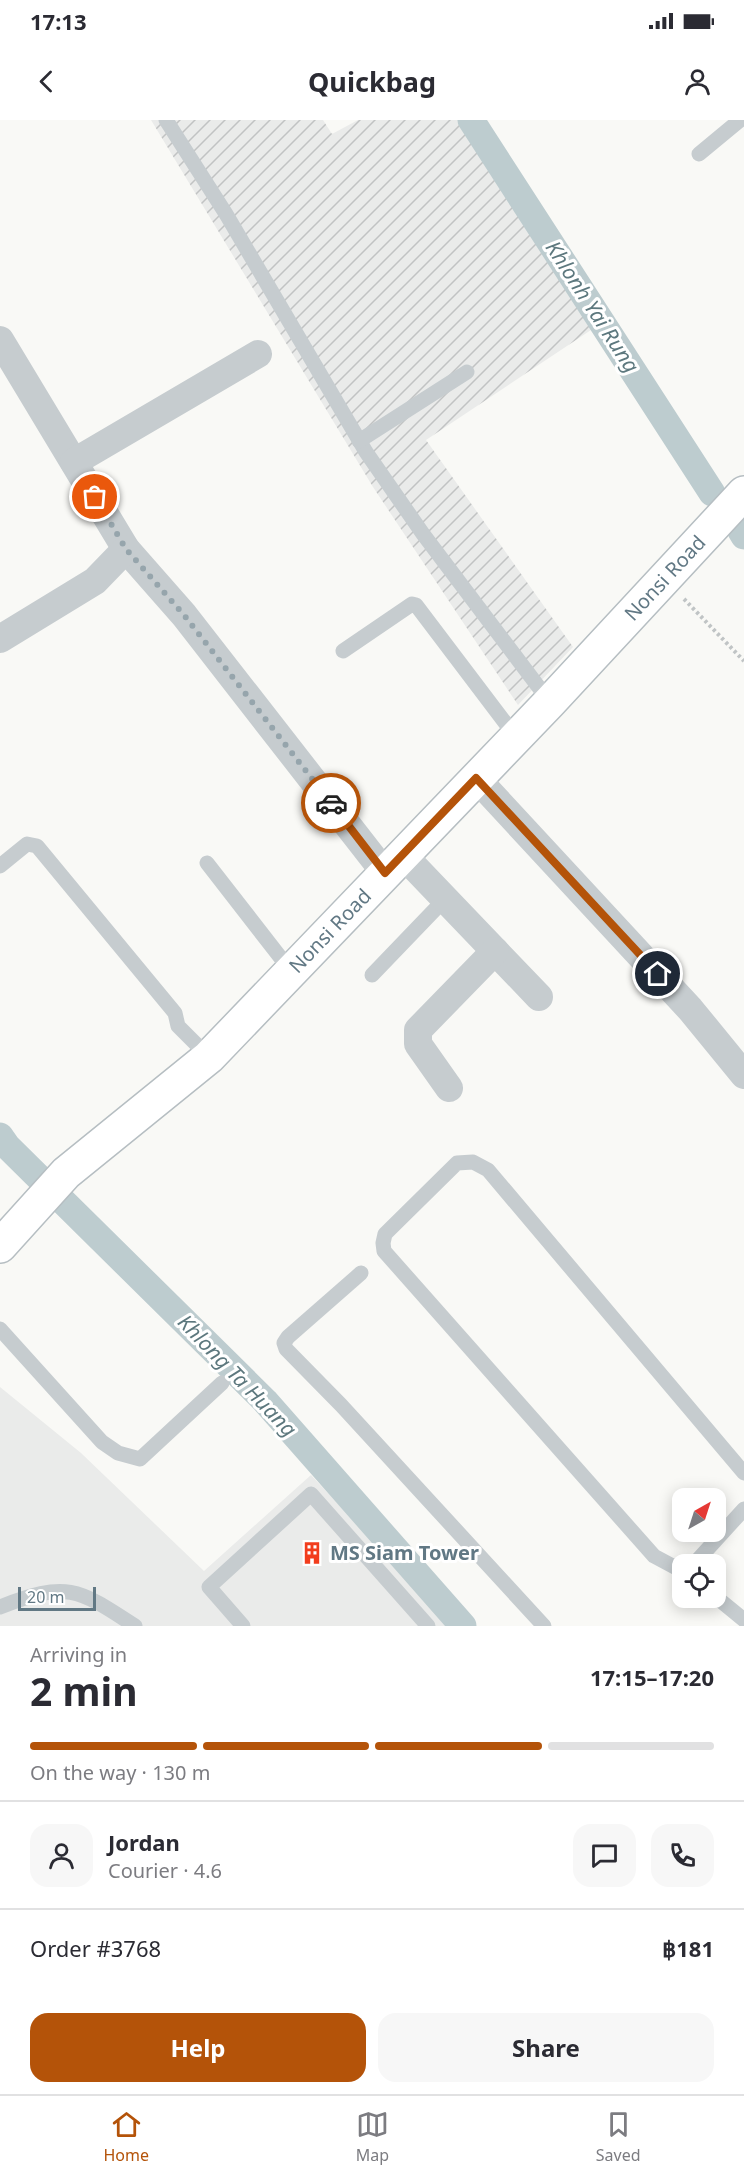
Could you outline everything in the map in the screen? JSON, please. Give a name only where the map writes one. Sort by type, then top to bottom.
[{"type":"street","points":[[0,340],[126,549],[394,864],[445,899],[539,997]]},
{"type":"street","points":[[74,462],[258,354]]},
{"type":"street","name":"Nonsi Road","points":[[0,1246],[57,1183],[209,1057],[550,702],[744,493]]},
{"type":"street","points":[[0,639],[95,581],[126,549]]},
{"type":"street","points":[[476,778],[682,1000],[744,1075]]},
{"type":"street","points":[[449,1088],[418,1044],[418,1030],[495,951]]},
{"type":"lane","points":[[166,120],[226,214],[359,441],[423,534],[550,702]]},
{"type":"lane","points":[[699,154],[740,120]]},
{"type":"lane","points":[[359,441],[467,372]]},
{"type":"lane","points":[[343,651],[412,604],[416,605],[516,736]]},
{"type":"lane","points":[[0,866],[27,844],[38,846],[175,1013],[178,1026],[209,1057]]},
{"type":"lane","points":[[207,863],[291,971]]},
{"type":"lane","points":[[372,975],[445,899]]},
{"type":"lane","points":[[672,1566],[654,1556],[384,1251],[382,1243],[385,1234],[457,1163],[473,1161],[488,1170],[744,1473]]},
{"type":"lane","points":[[361,1273],[288,1337],[284,1343],[286,1349],[341,1405],[544,1626]]},
{"type":"lane","points":[[0,1329],[102,1442],[129,1457],[140,1459],[222,1383]]},
{"type":"lane","points":[[243,1626],[209,1587],[311,1494],[428,1626]]},
{"type":"lane","points":[[703,1554],[744,1509]]},
{"type":"lane","points":[[0,1607],[37,1592],[65,1591],[89,1596],[135,1626]]},
{"type":"lane","points":[[726,1605],[744,1620]]},
{"type":"path","points":[[664,579],[744,661]]},
{"type":"shaded area","points":[[151,120],[323,120],[332,134],[358,120],[458,120],[594,328],[426,440],[573,647],[518,705],[373,487]]},
{"type":"shaded area","points":[[0,1387],[81,1453],[204,1571],[311,1475],[452,1626],[0,1626]]},
{"type":"waterway","name":"Khlonh Yai Rung","points":[[471,120],[712,493]]},
{"type":"waterway","name":"Khlonh Yai Rung","points":[[741,531],[744,536]]},
{"type":"waterway","name":"Khlong Ta Huang","points":[[0,1136],[7,1146],[265,1401],[463,1626]]},
{"type":"way so far","points":[[95,497],[126,549],[184,615],[331,803]]},
{"type":"place","name":"MS Siam Tower","points":[[312,1553]]},
{"type":"route","points":[[331,803],[385,873],[476,778],[658,974]]}]
